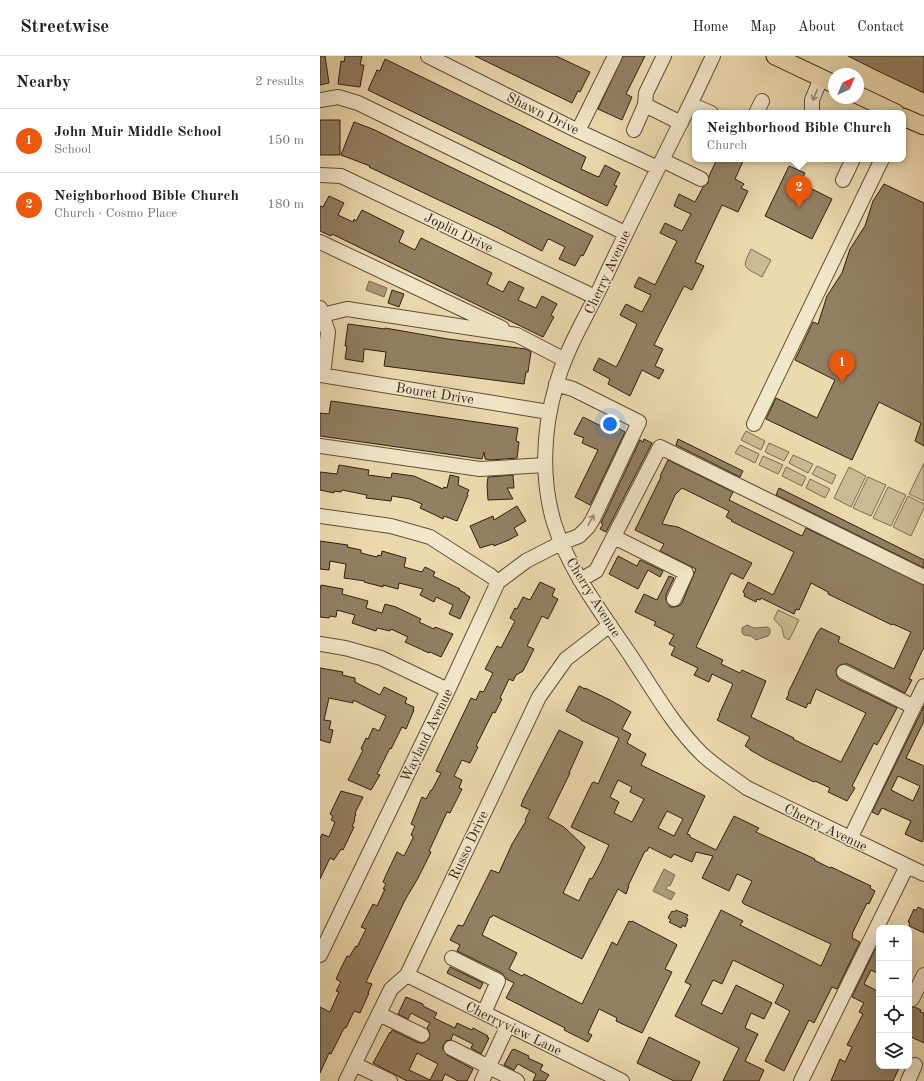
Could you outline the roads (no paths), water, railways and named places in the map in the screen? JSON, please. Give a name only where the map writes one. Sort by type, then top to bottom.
[{"type":"main road","points":[[775,56],[796,60],[828,81]]},
{"type":"main road","points":[[864,99],[883,110]]},
{"type":"main road","points":[[906,118],[924,126]]},
{"type":"street","name":"Shawn Drive","points":[[428,56],[578,131],[701,179]]},
{"type":"street","points":[[578,131],[615,56]]},
{"type":"street","points":[[634,130],[646,106],[646,93],[664,56]]},
{"type":"street","name":"Cherry Avenue","points":[[713,56],[625,233],[565,360],[556,384],[549,412],[545,440],[547,483],[554,522],[561,543],[580,580],[686,737],[704,756],[747,788],[924,874]]},
{"type":"street","points":[[812,110],[812,100],[828,81]]},
{"type":"street","points":[[320,100],[338,97],[358,103],[625,233]]},
{"type":"street","points":[[690,104],[704,110]]},
{"type":"street","points":[[646,106],[681,123]]},
{"type":"street","points":[[843,180],[852,162]]},
{"type":"street","points":[[754,424],[881,162]]},
{"type":"street","name":"Joplin Drive","points":[[320,175],[341,176],[595,297]]},
{"type":"street","points":[[320,242],[517,335],[565,360]]},
{"type":"street","points":[[321,375],[328,332],[321,312],[347,309],[517,335]]},
{"type":"street","name":"Bouret Drive","points":[[321,375],[549,412]]},
{"type":"street","name":"Wayland Avenue","points":[[320,955],[448,690],[498,582],[526,561],[561,543],[579,536],[588,527],[639,422],[573,389],[556,384]]},
{"type":"street","points":[[320,446],[480,469],[546,465]]},
{"type":"street","points":[[580,580],[596,571],[660,447],[924,576]]},
{"type":"street","points":[[320,516],[391,526],[430,537],[498,582]]},
{"type":"street","points":[[614,537],[686,573],[674,599]]},
{"type":"street","name":"Russo Drive","points":[[346,1081],[390,989],[407,975],[539,697],[566,659],[610,625]]},
{"type":"street","points":[[320,644],[345,648],[381,658],[448,690]]},
{"type":"street","points":[[844,672],[914,707]]},
{"type":"street","points":[[850,839],[924,686]]},
{"type":"street","points":[[801,1081],[907,866]]},
{"type":"street","points":[[452,958],[498,981],[484,1013]]},
{"type":"street","name":"Cherryview Lane","points":[[407,975],[622,1081]]},
{"type":"street","points":[[915,1000],[924,975]]},
{"type":"street","points":[[379,1014],[422,1035]]},
{"type":"street","points":[[482,1081],[508,1025]]},
{"type":"street","points":[[451,1048],[517,1081]]},
{"type":"street","points":[[354,1064],[390,1081]]},
{"type":"street","points":[[908,1081],[915,1065]]},
{"type":"place","name":"Neighborhood Bible Church","points":[[799,208]]},
{"type":"place","name":"John Muir Middle School","points":[[842,383]]}]
